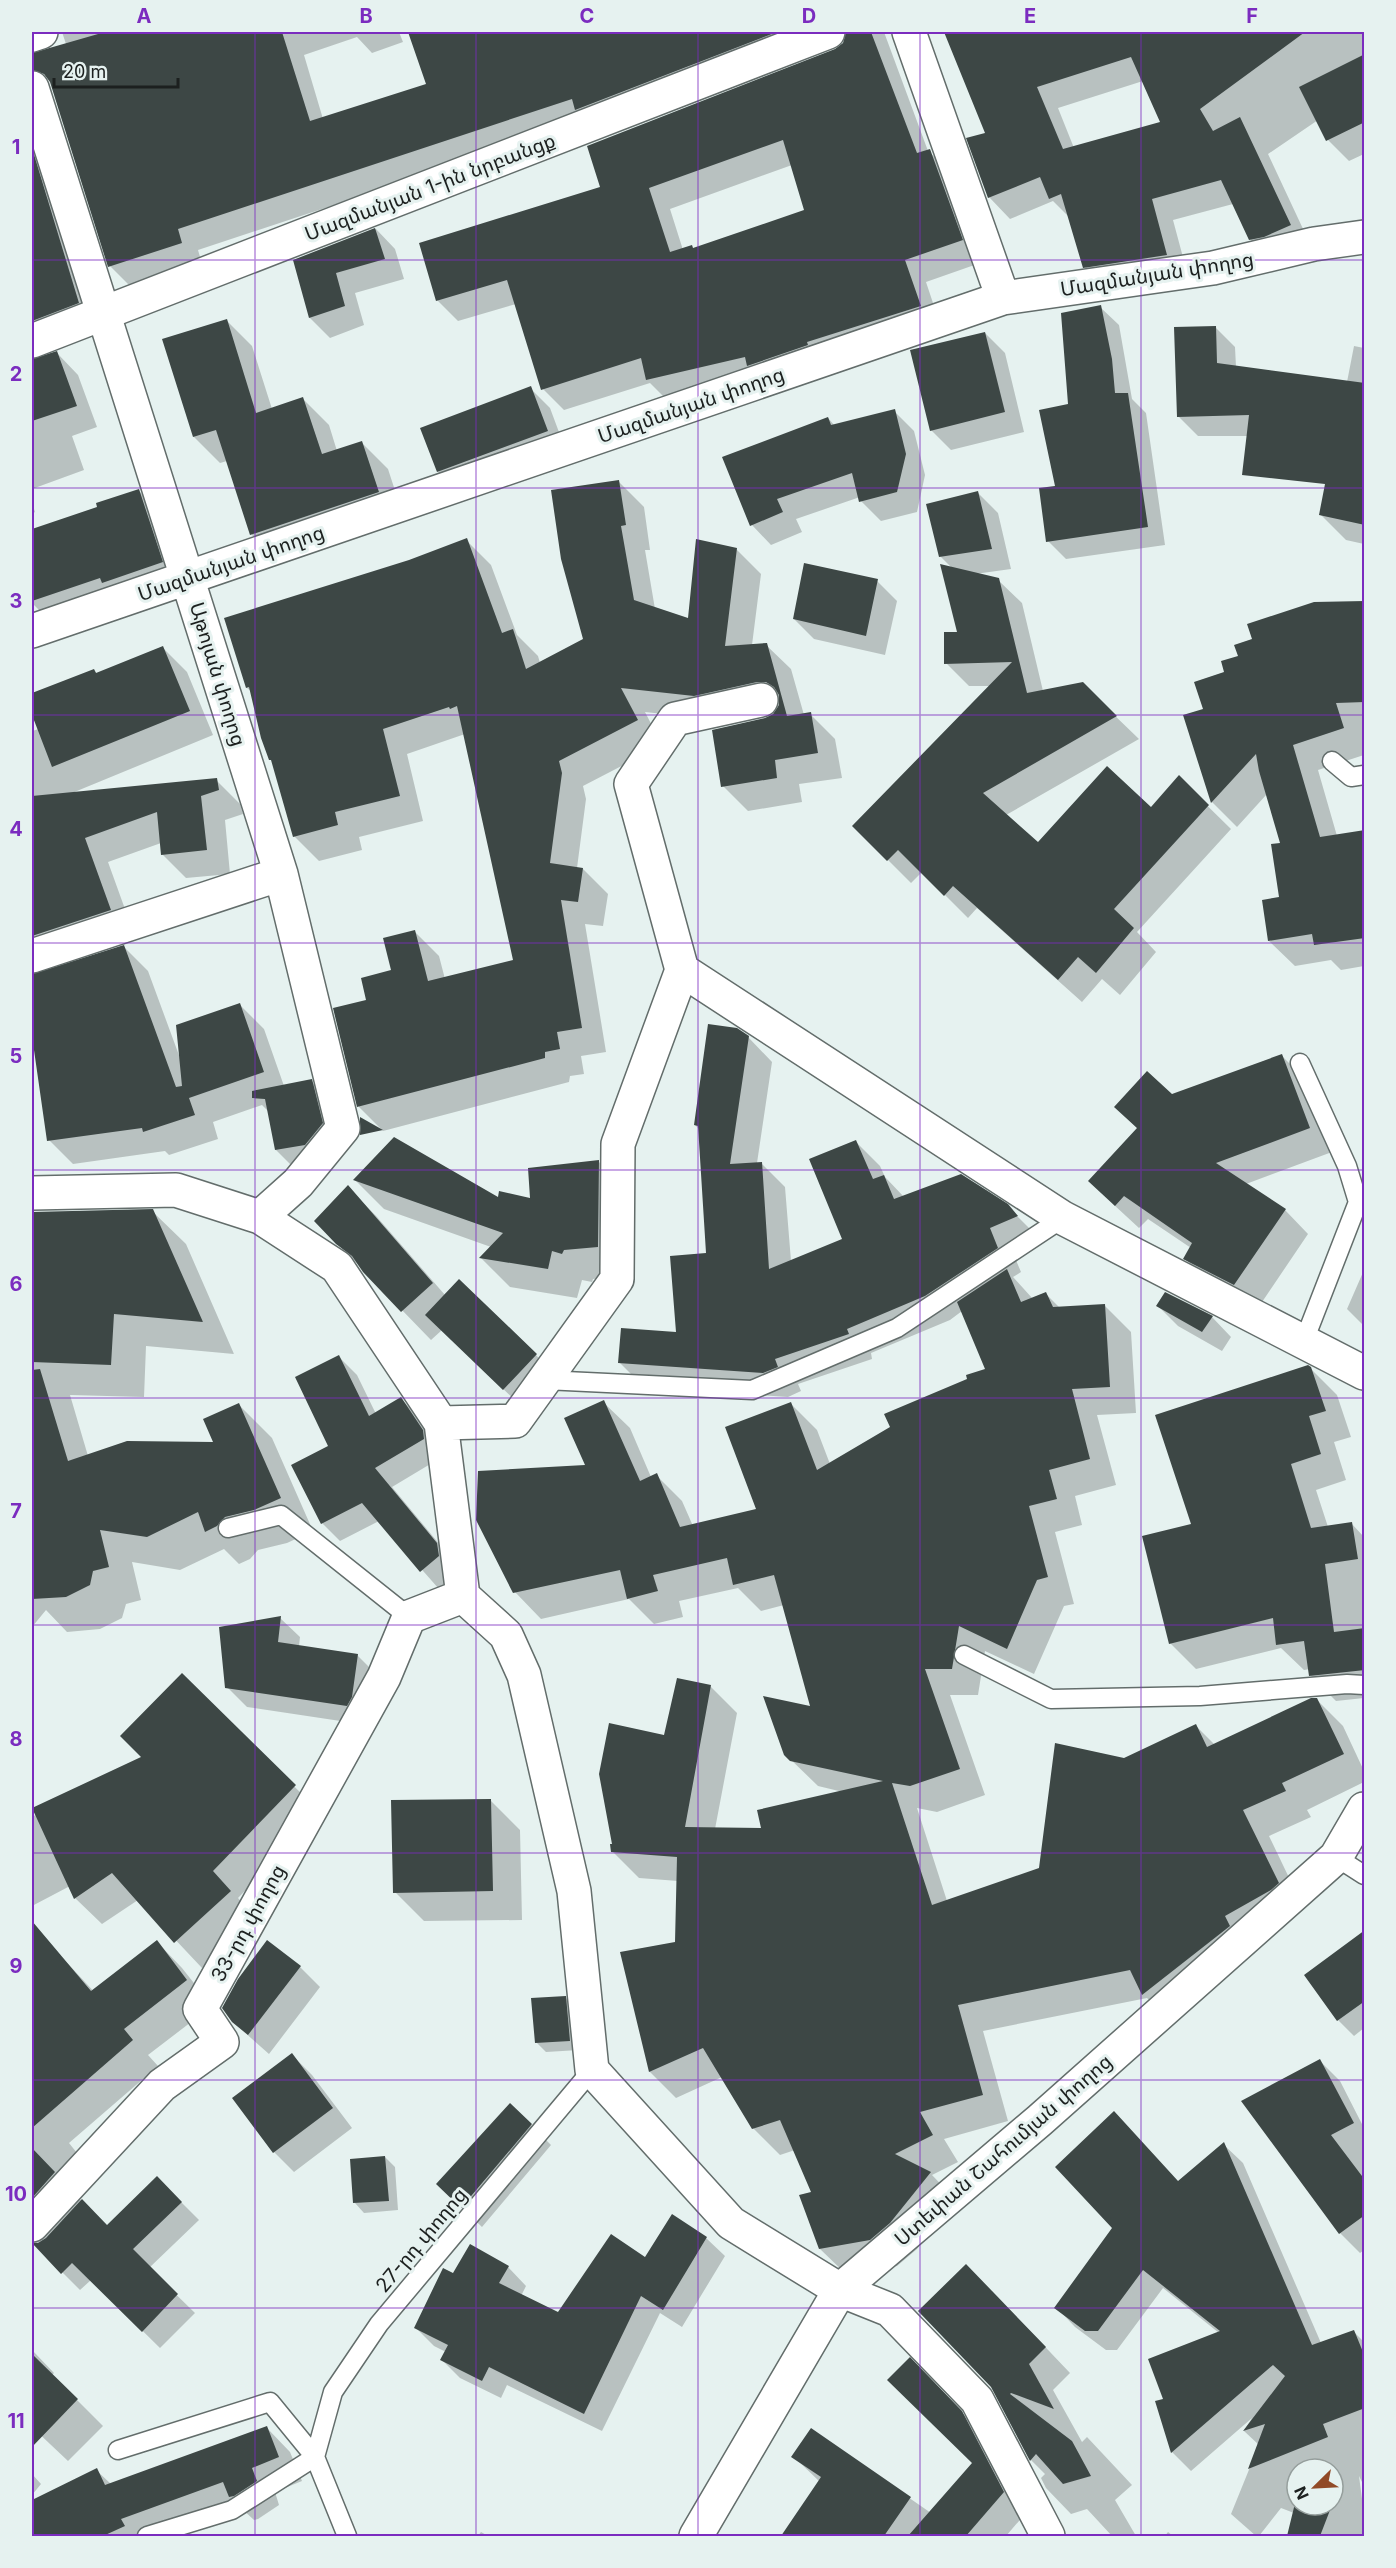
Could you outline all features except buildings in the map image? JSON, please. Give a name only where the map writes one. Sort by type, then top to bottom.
[{"type":"street","points":[[32,35],[41,32]]},
{"type":"street","name":"Մազմանյան 1-ին նրբանցք","points":[[32,341],[828,32]]},
{"type":"street","points":[[909,32],[1003,298]]},
{"type":"street","name":"Աթոյան փողոց","points":[[32,88],[281,874],[343,1128],[298,1183],[260,1217]]},
{"type":"street","name":"Մազմանյան փողոց","points":[[32,631],[1003,298],[1213,268],[1314,244],[1365,237]]},
{"type":"street","points":[[441,1423],[514,1421],[617,1279],[618,1144],[682,970],[631,784],[675,719],[761,700]]},
{"type":"street","points":[[32,956],[281,874]]},
{"type":"street","points":[[682,970],[1063,1218],[1365,1373]]},
{"type":"street","points":[[32,1193],[176,1191],[260,1217],[337,1267],[441,1423],[463,1596],[506,1635],[524,1676],[574,1891],[592,2070],[732,2223],[840,2290],[890,2310],[977,2400],[1048,2536]]},
{"type":"street","points":[[409,1617],[463,1596]]},
{"type":"street","name":"33-րդ փողոց","points":[[32,2225],[162,2085],[222,2042],[200,2009],[384,1677],[409,1617]]},
{"type":"street","name":"Ստեփան Շահումյան փողոց","points":[[696,2536],[840,2290],[1040,2120],[1336,1857],[1365,1809]]},
{"type":"lane","points":[[1332,761],[1351,777],[1365,775]]},
{"type":"lane","points":[[1300,1063],[1347,1166],[1358,1202],[1304,1341]]},
{"type":"lane","points":[[545,1380],[752,1390],[897,1328],[1063,1218]]},
{"type":"lane","points":[[228,1528],[280,1515],[409,1617]]},
{"type":"lane","points":[[964,1655],[1051,1699],[1200,1696],[1347,1684],[1365,1685]]},
{"type":"lane","points":[[1336,1857],[1365,1875]]},
{"type":"lane","name":"27-րդ փողոց","points":[[315,2457],[333,2392],[379,2324],[592,2070]]},
{"type":"lane","points":[[118,2450],[270,2402],[315,2457],[346,2536]]},
{"type":"lane","points":[[147,2536],[232,2510],[315,2457]]}]
